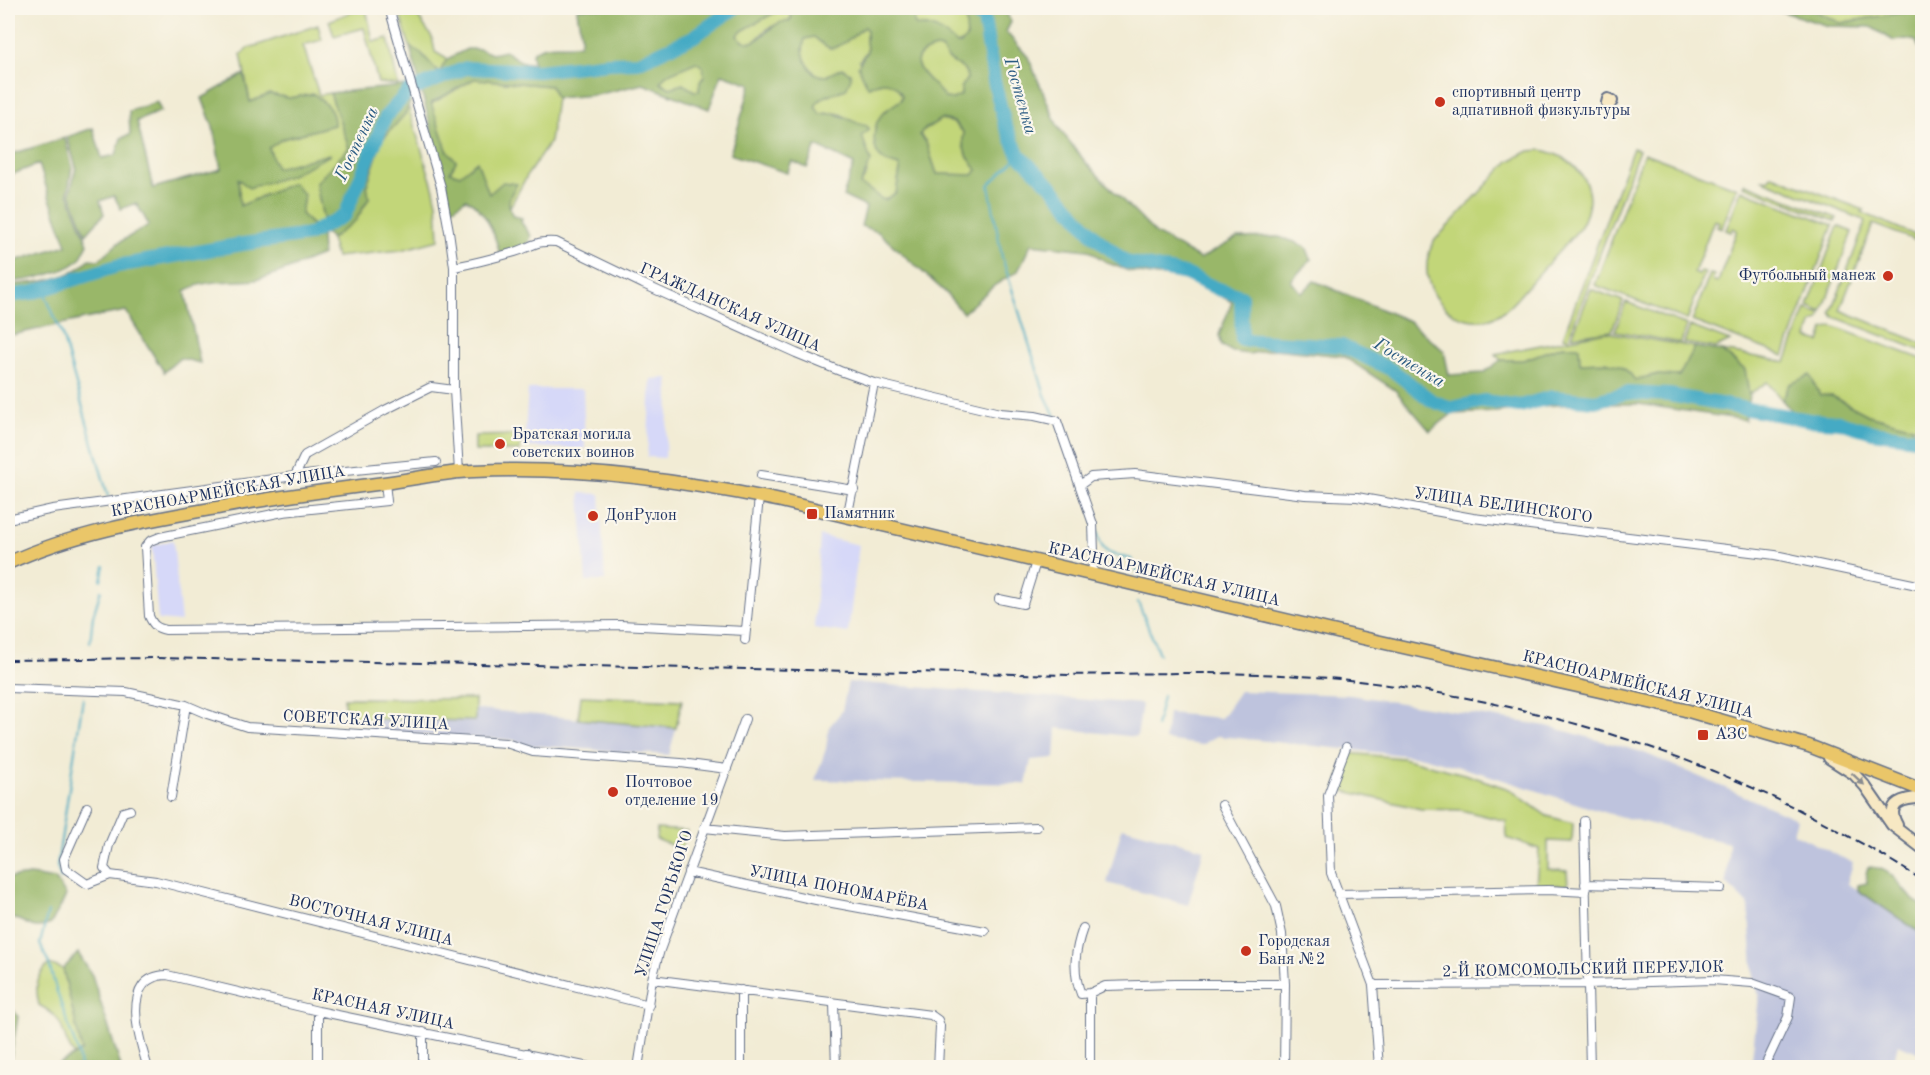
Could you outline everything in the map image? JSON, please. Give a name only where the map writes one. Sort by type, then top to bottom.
[{"type":"main road","name":"КРАСНОАРМЕЙСКАЯ УЛИЦА","points":[[8,563],[39,548],[133,522],[249,502],[459,472],[542,471],[627,476],[759,496],[1345,634],[1631,696],[1809,746],[1921,791]]},
{"type":"main road","name":"КРАСНОАРМЕЙСКАЯ УЛИЦА","points":[[8,568],[77,538]]},
{"type":"main road","points":[[1809,746],[1854,774],[1866,786],[1892,825],[1923,848]]},
{"type":"main road","points":[[1911,840],[1895,822],[1893,810],[1898,802],[1921,791]]},
{"type":"street","points":[[389,8],[441,187],[454,267],[454,390],[459,472]]},
{"type":"street","name":"ГРАЖДАНСКАЯ УЛИЦА","points":[[454,267],[493,259],[525,249],[535,243],[556,242],[786,349],[874,383],[1000,413],[1035,416],[1057,421],[1080,485]]},
{"type":"street","points":[[847,518],[874,383]]},
{"type":"street","name":"КРАСНОАРМЕЙСКАЯ УЛИЦА","points":[[295,476],[305,455],[385,410],[431,387],[454,390]]},
{"type":"street","name":"КРАСНОАРМЕЙСКАЯ УЛИЦА","points":[[8,519],[52,509],[295,476],[436,462]]},
{"type":"street","name":"УЛИЦА БЕЛИНСКОГО","points":[[1080,485],[1091,477],[1135,474],[1305,495],[1357,497],[1473,518],[1775,555],[1923,586]]},
{"type":"street","points":[[762,475],[854,489]]},
{"type":"street","name":"КРАСНОАРМЕЙСКАЯ УЛИЦА","points":[[385,483],[387,501],[284,512],[150,541],[144,547],[149,616],[152,623],[158,629],[166,630],[620,625],[746,636],[759,496]]},
{"type":"street","points":[[1080,485],[1093,524],[1092,574]]},
{"type":"street","points":[[999,599],[1023,604],[1036,562]]},
{"type":"street","name":"СОВЕТСКАЯ УЛИЦА","points":[[8,688],[126,692],[186,705],[247,727],[506,743],[533,752],[681,763],[727,769]]},
{"type":"street","points":[[171,797],[186,705]]},
{"type":"street","name":"УЛИЦА ГОРЬКОГО","points":[[638,1068],[652,979],[660,950],[745,719]]},
{"type":"street","points":[[1346,747],[1328,795],[1331,873],[1373,985],[1379,1068]]},
{"type":"street","points":[[1222,805],[1276,906],[1282,934],[1285,984],[1284,1068]]},
{"type":"street","name":"ВОСТОЧНАЯ УЛИЦА","points":[[87,807],[64,859],[66,869],[87,884],[110,875],[156,881],[649,1005]]},
{"type":"street","points":[[110,875],[104,868],[109,845],[123,812],[130,810]]},
{"type":"street","points":[[1584,821],[1590,1068]]},
{"type":"street","points":[[704,828],[784,836],[1037,827]]},
{"type":"street","name":"УЛИЦА ПОНОМАРЁВА","points":[[688,872],[816,900],[985,931]]},
{"type":"street","points":[[1338,894],[1586,888],[1721,888]]},
{"type":"street","points":[[1083,928],[1076,947],[1076,981],[1081,994],[1105,987],[1174,984],[1285,984]]},
{"type":"street","name":"КРАСНАЯ УЛИЦА","points":[[148,1068],[136,1024],[135,1009],[146,981],[158,975],[167,975],[318,1011],[594,1068]]},
{"type":"street","points":[[652,979],[931,1015],[938,1020],[940,1026],[938,1068]]},
{"type":"street","name":"2-Й КОМСОМОЛЬСКИЙ ПЕРЕУЛОК","points":[[1373,985],[1588,984],[1713,980],[1752,983],[1791,997],[1788,1017],[1764,1068]]},
{"type":"street","points":[[741,990],[741,1068]]},
{"type":"street","points":[[1090,993],[1090,1068]]},
{"type":"street","points":[[834,1003],[836,1068]]},
{"type":"street","points":[[318,1011],[318,1068]]},
{"type":"street","points":[[423,1032],[423,1068]]},
{"type":"street","points":[[526,1068],[527,1053]]},
{"type":"shaded area","points":[[668,378],[665,458],[647,457],[651,379]]},
{"type":"shaded area","points":[[528,389],[583,389],[585,449],[524,447]]},
{"type":"shaded area","points":[[580,493],[600,494],[605,581],[586,581]]},
{"type":"shaded area","points":[[820,536],[859,545],[848,633],[814,628]]},
{"type":"shaded area","points":[[173,540],[181,622],[158,620],[152,546]]},
{"type":"shaded area","points":[[848,682],[1142,704],[1137,737],[1057,728],[1055,758],[1031,760],[1026,784],[815,780],[826,749],[829,727],[842,711]]},
{"type":"shaded area","points":[[1240,691],[1350,695],[1547,726],[1642,752],[1797,819],[1793,833],[1853,863],[1847,884],[1871,897],[1922,934],[1922,1054],[1898,1044],[1892,1067],[1751,1067],[1759,996],[1754,979],[1748,904],[1726,883],[1729,843],[1606,813],[1488,775],[1423,757],[1217,736],[1201,745],[1165,740],[1168,713],[1221,718]]},
{"type":"shaded area","points":[[476,709],[676,728],[669,755],[527,745],[513,740],[369,732],[369,719],[474,721]]},
{"type":"shaded area","points":[[1122,827],[1204,849],[1188,905],[1107,883]]},
{"type":"green space","points":[[366,8],[373,42],[388,38],[398,85],[378,83],[364,28],[334,36],[329,21]]},
{"type":"green space","points":[[400,8],[417,8],[416,14],[432,37],[435,52],[447,59],[439,73],[421,53],[410,47],[399,12]]},
{"type":"green space","points":[[577,8],[924,8],[915,18],[914,23],[917,26],[934,28],[957,44],[961,44],[967,37],[965,15],[962,11],[949,15],[932,8],[1004,8],[1011,22],[1006,32],[1028,57],[1058,127],[1087,164],[1156,234],[1200,259],[1237,238],[1279,237],[1298,243],[1307,249],[1311,259],[1291,281],[1302,293],[1314,281],[1409,321],[1444,351],[1449,375],[1483,373],[1501,360],[1523,360],[1562,346],[1579,347],[1580,363],[1604,362],[1618,365],[1630,373],[1635,380],[1654,375],[1679,376],[1695,347],[1721,351],[1745,370],[1749,395],[1745,420],[1639,404],[1579,404],[1452,414],[1430,431],[1395,390],[1343,356],[1274,349],[1249,354],[1233,352],[1222,346],[1219,335],[1232,302],[1191,280],[1178,276],[1157,276],[1129,271],[1108,263],[1088,250],[1031,244],[1018,271],[995,285],[963,313],[945,292],[878,232],[861,226],[866,207],[843,196],[854,164],[816,146],[807,168],[792,161],[787,173],[730,154],[751,84],[722,74],[709,109],[643,84],[595,95],[556,98],[551,86],[474,79],[431,103],[447,150],[456,161],[450,172],[460,175],[477,161],[489,194],[503,182],[517,184],[510,196],[510,207],[513,216],[522,218],[521,222],[531,236],[524,247],[500,255],[492,231],[484,216],[473,203],[466,199],[452,209],[410,47],[421,53],[439,73],[447,59],[467,49],[480,49],[492,54],[505,51],[522,62],[533,63],[532,53],[538,49],[549,45],[580,44]],"holes":[[[781,9],[787,10],[792,17],[789,21],[781,22],[751,42],[737,36],[740,32]],[[864,27],[867,30],[867,51],[858,66],[868,87],[888,82],[895,86],[902,95],[901,100],[882,114],[876,125],[874,139],[877,152],[887,162],[899,166],[900,170],[896,193],[885,200],[860,185],[871,161],[862,136],[869,130],[867,126],[839,115],[820,114],[815,107],[824,97],[846,89],[851,78],[850,73],[842,68],[826,76],[816,75],[804,55],[805,39],[814,37],[830,48],[843,43]],[[936,48],[941,49],[950,60],[964,70],[967,79],[961,86],[961,95],[953,99],[945,98],[927,78],[918,64],[918,58]],[[696,62],[703,67],[704,76],[700,82],[699,91],[694,91],[683,84],[670,88],[660,82],[666,75]],[[941,119],[954,122],[964,133],[964,148],[977,170],[973,175],[937,174],[926,142],[920,135],[922,131]]]},
{"type":"green space","points":[[924,8],[936,8],[949,15],[962,11],[967,26],[965,41],[956,44],[934,28],[917,26],[914,23],[915,18]]},
{"type":"green space","points":[[1771,8],[1809,8],[1841,23],[1922,9],[1922,51],[1916,41],[1905,39],[1894,41],[1871,27],[1828,26]]},
{"type":"green space","points":[[1809,8],[1922,8],[1922,9],[1840,23]]},
{"type":"green space","points":[[781,9],[787,9],[792,17],[769,28],[752,43],[743,41],[737,36],[740,32]]},
{"type":"green space","points":[[318,25],[322,40],[303,45],[319,95],[330,93],[349,148],[316,183],[324,223],[315,228],[301,214],[304,195],[261,197],[240,206],[238,178],[290,165],[276,168],[269,148],[282,139],[334,125],[314,94],[289,98],[270,94],[250,102],[241,54],[249,48]]},
{"type":"green space","points":[[864,27],[867,30],[867,51],[859,61],[869,87],[888,82],[895,86],[902,95],[901,100],[882,114],[886,162],[899,166],[900,170],[896,193],[884,200],[860,185],[867,174],[855,134],[848,120],[838,113],[820,114],[815,107],[824,97],[846,89],[842,68],[826,76],[816,75],[803,55],[804,39],[814,37],[829,48],[846,41]]},
{"type":"green space","points":[[936,48],[941,49],[949,60],[968,74],[961,95],[953,99],[944,98],[921,71],[918,64],[918,58]]},
{"type":"green space","points":[[696,62],[703,67],[704,76],[700,82],[699,91],[694,91],[683,84],[670,88],[660,82],[666,75]]},
{"type":"green space","points":[[244,74],[250,102],[270,94],[289,98],[314,94],[325,103],[333,115],[334,125],[282,139],[269,148],[276,168],[330,155],[289,176],[249,188],[238,179],[240,206],[293,183],[304,195],[301,214],[315,228],[324,223],[316,183],[349,148],[330,93],[403,86],[410,102],[406,113],[382,140],[367,185],[369,198],[356,220],[331,239],[327,234],[321,235],[322,255],[271,276],[255,280],[202,284],[185,291],[200,363],[180,358],[164,372],[126,311],[8,336],[8,285],[51,279],[73,272],[89,259],[99,260],[118,243],[149,225],[136,203],[121,209],[114,196],[100,201],[104,214],[86,234],[70,193],[76,167],[67,137],[93,128],[102,158],[116,155],[121,138],[130,135],[129,111],[157,102],[161,111],[137,121],[153,188],[221,169],[213,127],[202,98]]},
{"type":"green space","points":[[474,79],[551,86],[556,98],[550,142],[528,174],[509,209],[509,197],[516,184],[489,195],[460,175],[450,172],[456,161],[447,150],[431,104]]},
{"type":"green space","points":[[408,106],[434,190],[439,240],[401,250],[336,257],[331,239],[356,220],[369,198],[367,185],[382,140],[405,113]]},
{"type":"green space","points":[[941,119],[954,123],[964,133],[963,144],[966,153],[978,170],[973,175],[937,174],[926,142],[920,135],[922,131]]},
{"type":"green space","points":[[65,138],[72,166],[68,193],[88,244],[78,261],[64,269],[34,278],[8,281],[8,263],[67,245],[39,164],[8,176],[8,156]]},
{"type":"green space","points":[[1633,148],[1639,150],[1568,339],[1563,337]]},
{"type":"green space","points":[[1542,150],[1567,161],[1584,178],[1589,201],[1580,228],[1505,311],[1485,320],[1469,320],[1454,314],[1432,291],[1427,275],[1428,258],[1435,240],[1509,161],[1529,151]]},
{"type":"green space","points":[[1644,153],[1737,188],[1722,228],[1717,226],[1719,222],[1714,220],[1694,273],[1699,275],[1701,271],[1705,272],[1687,320],[1595,285]]},
{"type":"green space","points":[[1772,175],[1864,210],[1861,212],[1922,238],[1922,243],[1873,224],[1840,310],[1922,343],[1922,351],[1834,317],[1831,313],[1866,221],[1763,180],[1769,179]]},
{"type":"green space","points":[[1745,183],[1837,218],[1835,221],[1743,186]]},
{"type":"green space","points":[[1741,190],[1833,225],[1784,356],[1692,321],[1710,274],[1714,275],[1712,280],[1718,282],[1737,230],[1733,228],[1731,232],[1726,230]]},
{"type":"green space","points":[[1838,226],[1852,232],[1822,312],[1808,306]]},
{"type":"green space","points":[[1591,289],[1623,301],[1612,331],[1572,336]]},
{"type":"green space","points":[[1626,302],[1687,325],[1681,343],[1615,331]]},
{"type":"green space","points":[[1806,309],[1821,314],[1819,320],[1813,322],[1807,338],[1820,342],[1824,329],[1832,326],[1922,359],[1922,427],[1912,427],[1868,415],[1832,396],[1820,395],[1790,384],[1782,400],[1767,382],[1749,395],[1745,370],[1721,351],[1786,362]]},
{"type":"green space","points":[[1690,326],[1730,341],[1716,348],[1684,343]]},
{"type":"green space","points":[[1606,332],[1695,347],[1679,376],[1654,375],[1635,380],[1607,362],[1580,363],[1579,348],[1562,346],[1523,360],[1501,360],[1495,354]]},
{"type":"green space","points":[[1810,375],[1820,395],[1832,396],[1868,415],[1912,427],[1921,437],[1793,413],[1782,400],[1790,384]]},
{"type":"green space","points":[[520,435],[520,451],[475,451],[475,436]]},
{"type":"green space","points":[[581,696],[682,700],[676,728],[578,719]]},
{"type":"green space","points":[[344,698],[475,699],[475,721],[369,719],[345,716]]},
{"type":"green space","points":[[1347,753],[1402,758],[1468,775],[1509,789],[1547,816],[1573,823],[1572,842],[1548,841],[1548,869],[1567,871],[1568,885],[1536,885],[1539,849],[1507,838],[1506,821],[1461,810],[1421,809],[1336,789]]},
{"type":"green space","points":[[657,829],[687,831],[681,849],[656,839]]},
{"type":"green space","points":[[1868,867],[1878,868],[1893,876],[1908,895],[1922,905],[1922,934],[1858,890],[1858,885],[1867,883]]},
{"type":"green space","points":[[30,875],[55,879],[66,895],[51,924],[43,927],[8,919],[8,878]]},
{"type":"green space","points":[[78,953],[92,975],[121,1067],[53,1067],[82,1051],[63,969]]},
{"type":"green space","points":[[49,964],[63,969],[82,1051],[74,1055],[55,1016],[39,1005],[38,983],[41,973]]},
{"type":"green space","points":[[8,1002],[18,1017],[9,1068],[8,1067]]},
{"type":"waterway","name":"Гостенка","points":[[8,296],[31,293],[117,266],[308,235],[345,215],[386,116],[409,91],[466,68],[538,71],[638,62],[693,37],[735,8]]},
{"type":"waterway","name":"Гостенка","points":[[965,8],[984,19],[994,81],[1005,125],[1019,155],[1052,187],[1095,237],[1126,262],[1186,274],[1218,289],[1241,296],[1242,340],[1342,346],[1392,370],[1432,401],[1452,408],[1484,401],[1520,406],[1552,397],[1595,401],[1626,393],[1669,395],[1809,420],[1840,422],[1873,432],[1922,439]]},
{"type":"waterway","points":[[1019,155],[989,185],[1002,257],[1045,395],[1056,418]]},
{"type":"waterway","points":[[43,289],[62,335],[108,496]]},
{"type":"waterway","points":[[1097,531],[1104,549],[1112,554],[1131,559],[1140,576]]},
{"type":"waterway","points":[[101,580],[104,566]]},
{"type":"waterway","points":[[90,642],[93,616],[101,590]]},
{"type":"waterway","points":[[1138,602],[1159,654]]},
{"type":"waterway","points":[[1156,727],[1163,696]]},
{"type":"waterway","points":[[61,879],[57,866],[83,698]]},
{"type":"waterway","points":[[48,912],[40,944],[49,964],[78,1053],[80,1068]]},
{"type":"railway","points":[[8,660],[154,658],[1068,675],[1213,673],[1286,675],[1358,681],[1434,692],[1509,707],[1581,725],[1652,748],[1721,774],[1789,805],[1856,840],[1922,880]]},
{"type":"place","name":"спортивный центр адпативной физкультуры","points":[[1440,102]]},
{"type":"place","name":"Футбольный манеж","points":[[1888,276]]},
{"type":"place","name":"Братская могила советских воинов","points":[[500,444]]},
{"type":"place","name":"Памятник","points":[[812,514]]},
{"type":"place","name":"ДонРулон","points":[[593,516]]},
{"type":"place","name":"АЗС","points":[[1703,735]]},
{"type":"place","name":"Почтовое отделение 19","points":[[613,792]]},
{"type":"place","name":"Городская Баня №2","points":[[1246,951]]}]
